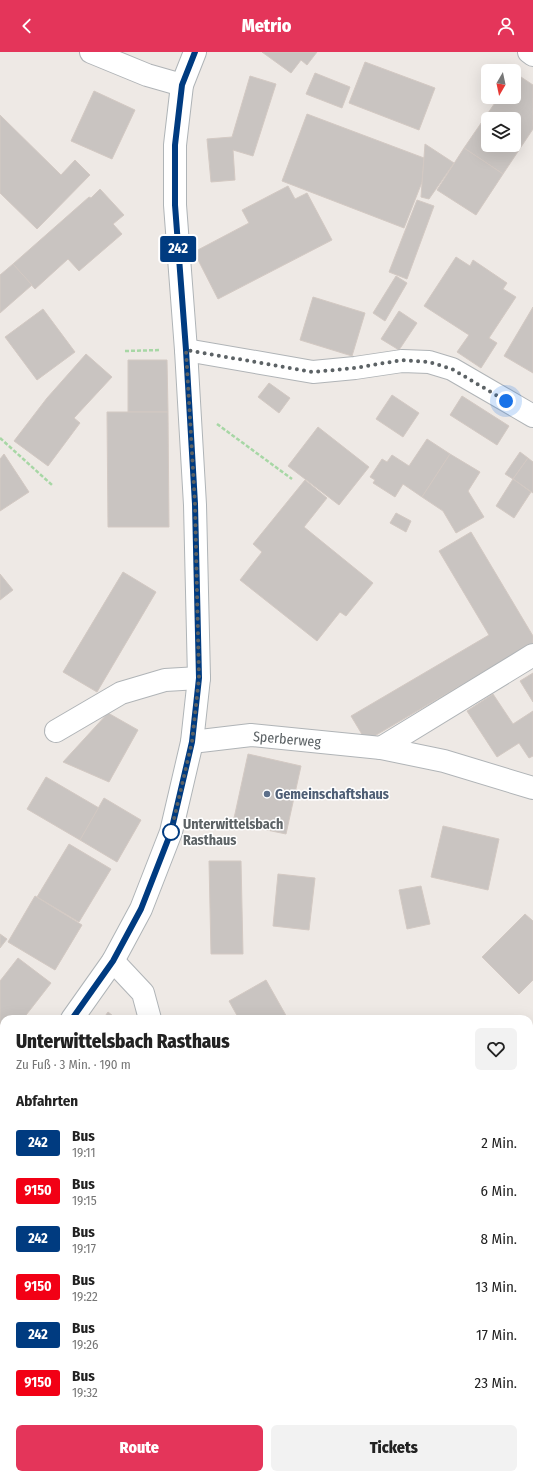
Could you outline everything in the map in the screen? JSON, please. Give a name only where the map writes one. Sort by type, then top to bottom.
[{"type":"street","points":[[91,52],[148,74],[182,85]]},
{"type":"street","points":[[75,1015],[113,961],[141,909],[171,832],[192,742],[199,678],[195,504],[186,350],[175,205],[175,145],[182,85],[195,52]]},
{"type":"street","points":[[529,52],[533,55]]},
{"type":"street","points":[[186,350],[313,372],[355,368],[402,360],[429,362],[452,369],[533,416]]},
{"type":"street","points":[[381,748],[533,656]]},
{"type":"street","points":[[56,731],[121,693],[165,680],[199,678]]},
{"type":"street","name":"Sperberweg","points":[[192,742],[251,735],[381,748],[444,761],[533,788]]},
{"type":"street","points":[[113,961],[143,994],[149,1015]]},
{"type":"path","points":[[125,351],[186,350]]},
{"type":"path","points":[[189,403],[292,479]]},
{"type":"path","points":[[0,438],[52,485]]},
{"type":"building","points":[[262,52],[317,52],[307,65],[301,60],[291,73]]},
{"type":"building","points":[[365,62],[435,88],[419,130],[349,103]]},
{"type":"building","points":[[315,73],[350,87],[342,108],[306,94]]},
{"type":"building","points":[[250,76],[276,84],[253,156],[233,150],[235,180],[211,182],[207,139],[232,137]]},
{"type":"building","points":[[521,77],[533,85],[533,129],[521,147],[521,112],[489,112],[494,104],[521,104]]},
{"type":"building","points":[[94,91],[135,110],[112,159],[71,141]]},
{"type":"building","points":[[307,114],[424,158],[422,182],[404,228],[282,181]]},
{"type":"building","points":[[0,115],[61,175],[75,160],[90,175],[37,229],[0,193]]},
{"type":"building","points":[[481,123],[481,152],[518,152],[503,174],[464,148]]},
{"type":"building","points":[[425,144],[454,163],[429,199],[421,197]]},
{"type":"building","points":[[464,148],[503,174],[476,215],[437,190]]},
{"type":"building","points":[[288,186],[295,199],[307,193],[332,240],[218,299],[194,252],[249,223],[242,210]]},
{"type":"building","points":[[100,189],[124,215],[113,224],[122,234],[79,271],[68,259],[35,289],[13,264]]},
{"type":"building","points":[[417,200],[434,206],[407,279],[389,272]]},
{"type":"building","points":[[456,257],[470,266],[473,260],[507,283],[503,289],[516,297],[489,338],[497,343],[481,368],[457,352],[469,335],[424,306]]},
{"type":"building","points":[[13,264],[32,285],[0,313],[0,275]]},
{"type":"building","points":[[396,276],[407,283],[385,321],[373,313]]},
{"type":"building","points":[[313,297],[365,313],[352,356],[300,340]]},
{"type":"building","points":[[533,307],[533,373],[504,356]]},
{"type":"building","points":[[43,309],[75,352],[37,380],[5,337]]},
{"type":"building","points":[[399,311],[417,323],[399,350],[381,339]]},
{"type":"building","points":[[86,354],[112,377],[74,418],[80,423],[48,466],[14,441],[47,398]]},
{"type":"building","points":[[128,360],[167,360],[168,412],[128,412]]},
{"type":"building","points":[[269,383],[290,398],[279,413],[258,397]]},
{"type":"building","points":[[392,395],[419,413],[403,437],[376,419]]},
{"type":"building","points":[[462,396],[509,426],[497,445],[450,415]]},
{"type":"building","points":[[107,412],[168,412],[169,527],[108,527]]},
{"type":"building","points":[[318,427],[369,467],[339,505],[288,466]]},
{"type":"building","points":[[427,439],[450,454],[422,497],[403,484],[395,497],[373,483],[375,480],[370,477],[382,459],[387,462],[392,455],[409,466]]},
{"type":"building","points":[[520,452],[528,458],[513,479],[505,474]]},
{"type":"building","points":[[4,454],[29,492],[0,511],[0,459]]},
{"type":"building","points":[[450,454],[480,472],[468,491],[484,517],[456,533],[443,511],[422,497]]},
{"type":"building","points":[[528,458],[533,462],[533,493],[513,479]]},
{"type":"building","points":[[513,479],[531,492],[514,518],[496,506]]},
{"type":"building","points":[[305,480],[327,498],[304,527],[373,583],[346,616],[340,612],[317,641],[240,580],[262,552],[253,544]]},
{"type":"building","points":[[396,513],[411,521],[406,532],[390,523]]},
{"type":"building","points":[[471,532],[533,636],[533,643],[366,741],[351,716],[489,635],[439,551]]},
{"type":"building","points":[[123,572],[156,592],[97,692],[63,672]]},
{"type":"building","points":[[0,574],[13,590],[0,600]]},
{"type":"building","points":[[533,673],[533,702],[520,681]]},
{"type":"building","points":[[493,694],[513,724],[533,711],[533,756],[529,758],[519,743],[497,757],[467,711]]},
{"type":"building","points":[[108,713],[138,730],[109,782],[63,762]]},
{"type":"building","name":"Gemeinschaftshaus","points":[[248,754],[301,766],[286,834],[233,823]]},
{"type":"building","points":[[46,777],[99,808],[80,840],[27,809]]},
{"type":"building","points":[[104,798],[141,820],[117,862],[80,840]]},
{"type":"building","points":[[443,826],[499,839],[488,890],[431,877]]},
{"type":"building","points":[[69,844],[111,869],[79,922],[37,897]]},
{"type":"building","points":[[209,861],[241,861],[243,954],[211,954]]},
{"type":"building","points":[[278,874],[315,878],[309,930],[273,926]]},
{"type":"building","points":[[421,886],[430,924],[407,929],[399,890]]},
{"type":"building","points":[[35,896],[82,925],[55,970],[8,942]]},
{"type":"building","points":[[525,914],[533,921],[533,980],[519,994],[482,957]]},
{"type":"building","points":[[0,934],[7,939],[0,948]]},
{"type":"building","points":[[18,958],[51,983],[26,1015],[0,1015],[0,981]]},
{"type":"building","points":[[266,980],[286,1015],[237,1015],[229,1001]]},
{"type":"bus line","name":"242","points":[[75,1015],[113,961],[141,909],[171,832],[192,742],[199,678],[195,504],[186,350],[175,205],[175,145],[182,85],[195,52]]},
{"type":"place","name":"Gemeinschaftshaus","points":[[267,794]]},
{"type":"place","name":"Unterwittelsbach Rasthaus","points":[[171,832]]},
{"type":"route","points":[[171,832],[192,742],[199,678],[195,504],[186,350],[313,372],[355,368],[402,360],[429,362],[452,369],[506,401]]}]
